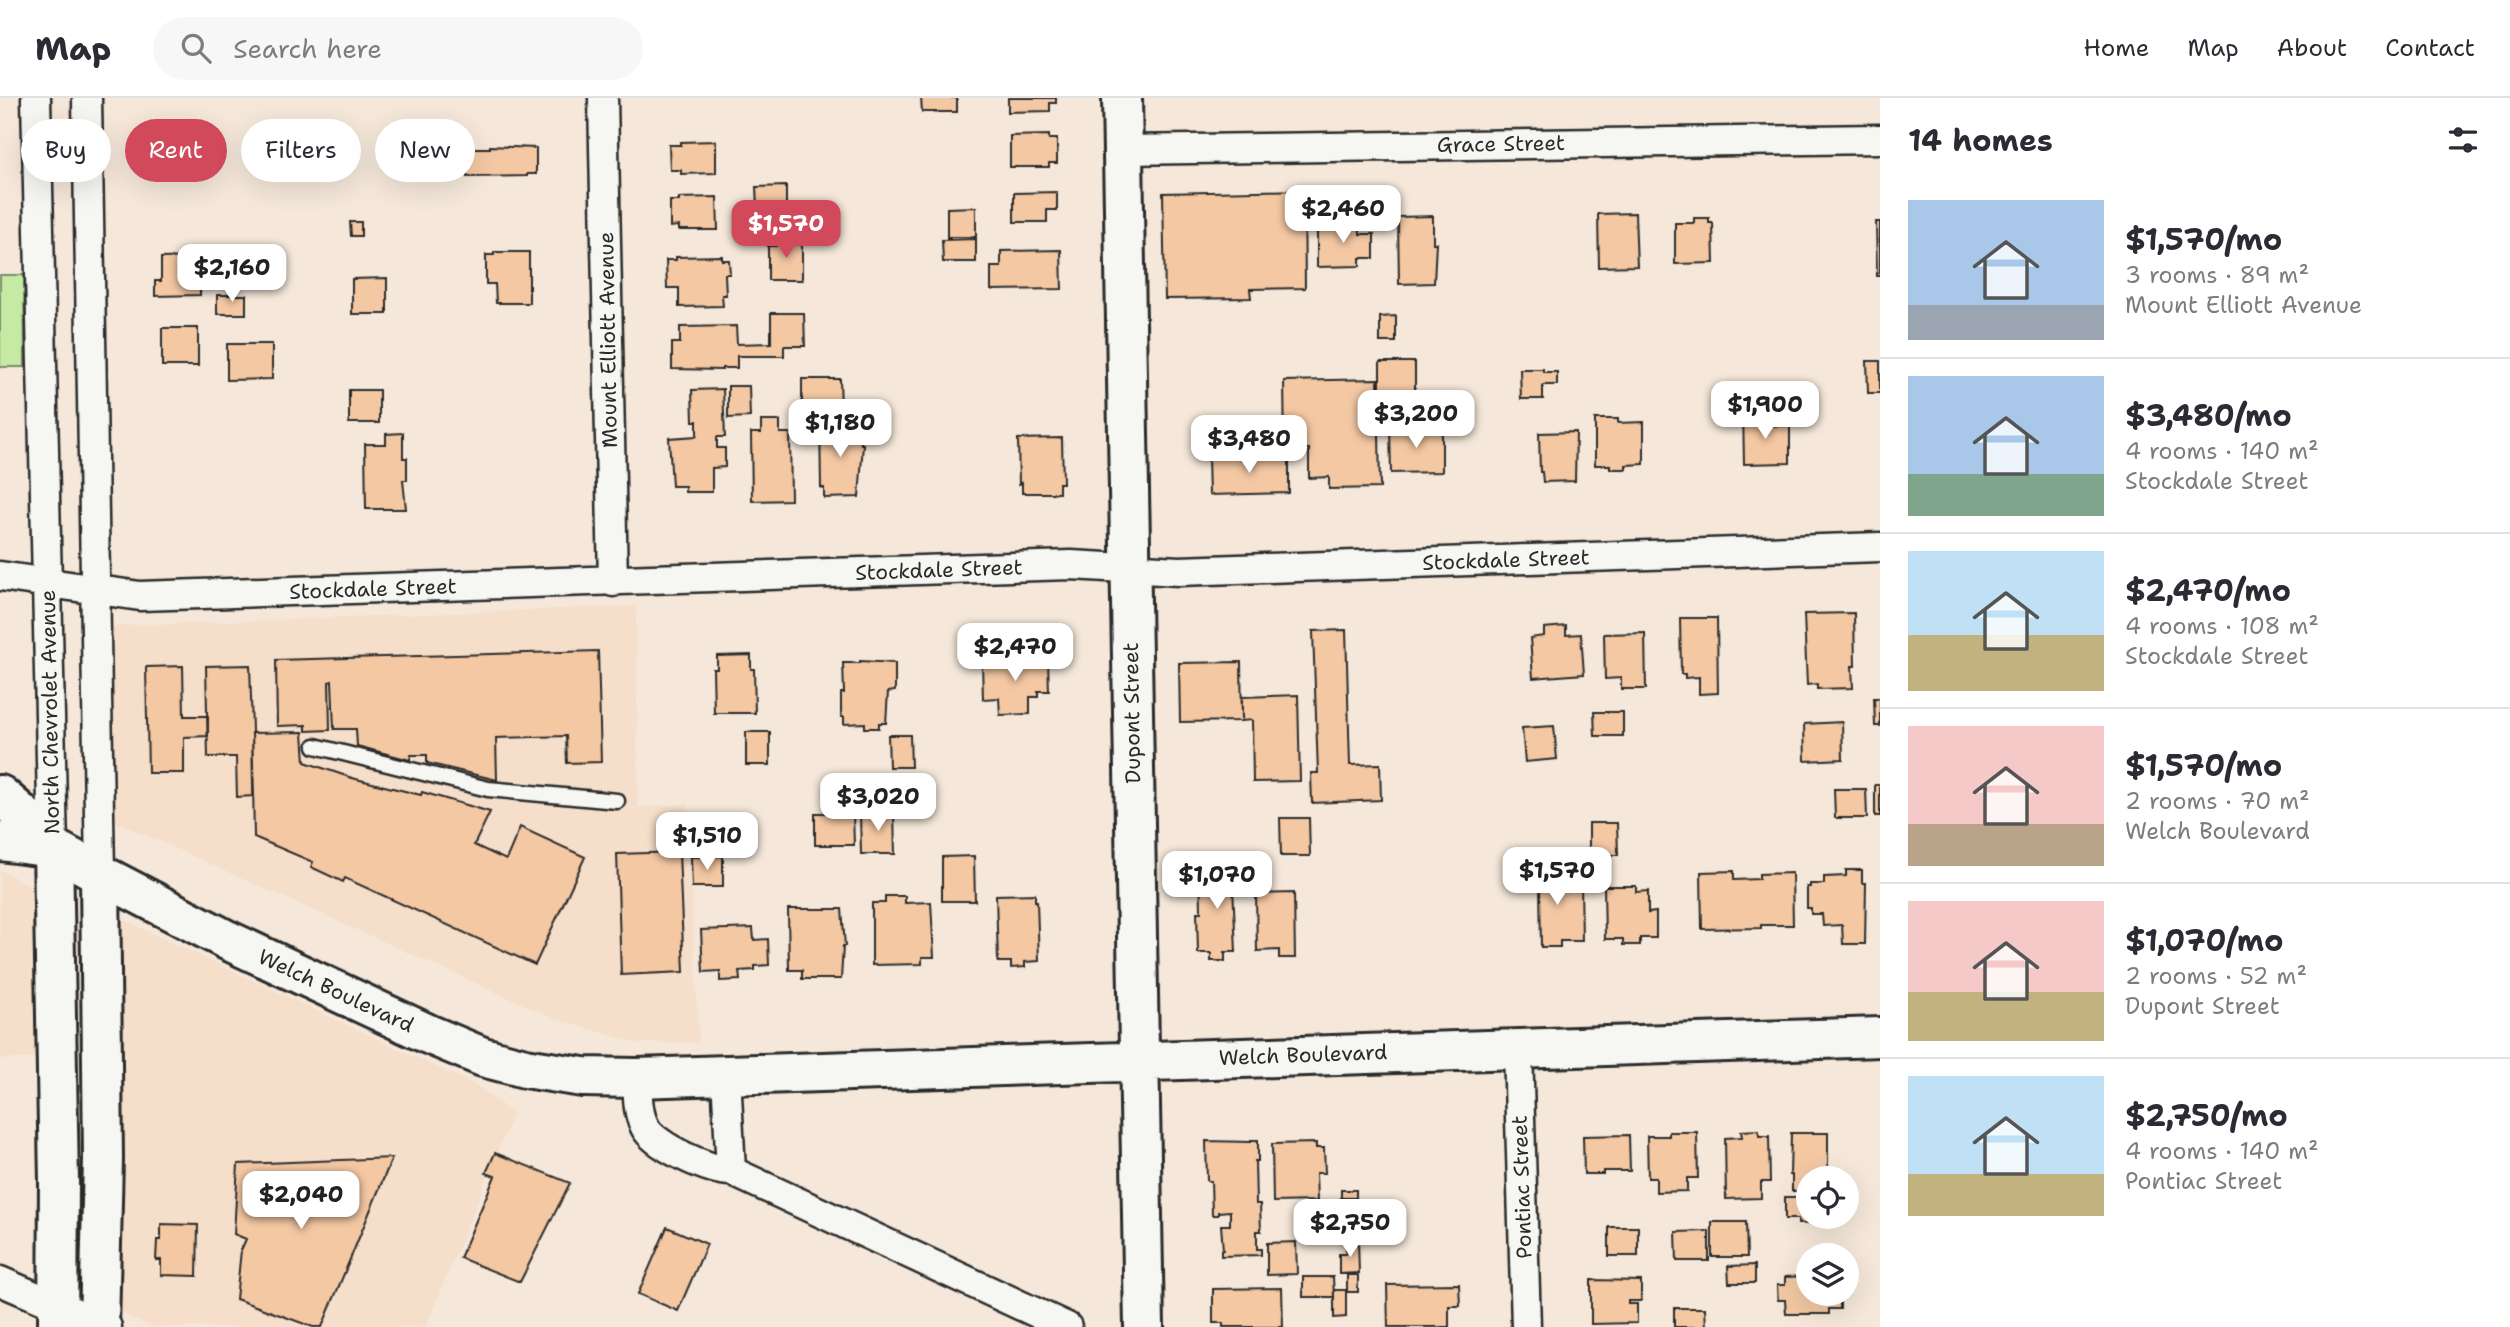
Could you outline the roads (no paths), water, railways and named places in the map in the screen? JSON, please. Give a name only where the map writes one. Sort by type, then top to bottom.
[{"type":"street","name":"North Chevrolet Avenue","points":[[36,98],[53,848],[59,1183],[58,1317]]},
{"type":"street","points":[[0,1281],[58,1317],[101,1326],[103,1159],[100,874],[87,98]]},
{"type":"street","name":"Mount Elliott Avenue","points":[[603,98],[613,582]]},
{"type":"street","name":"Dupont Street","points":[[1122,98],[1144,1327]]},
{"type":"street","name":"Grace Street","points":[[1122,150],[1880,139]]},
{"type":"street","name":"Stockdale Street","points":[[0,576],[140,596],[1057,566],[1179,571],[1880,547]]},
{"type":"street","name":"Welch Boulevard","points":[[0,795],[30,821],[53,848],[149,901],[306,978],[483,1057],[525,1069],[563,1075],[637,1078],[1880,1037]]},
{"type":"street","name":"Welch Boulevard","points":[[0,841],[53,848]]},
{"type":"street","name":"Pontiac Street","points":[[1518,1048],[1526,1327]]},
{"type":"street","points":[[726,1075],[731,1171]]},
{"type":"street","points":[[637,1078],[640,1114],[651,1135],[696,1161],[718,1170],[731,1171],[1067,1327]]},
{"type":"lane","points":[[315,746],[488,789],[617,801]]}]
